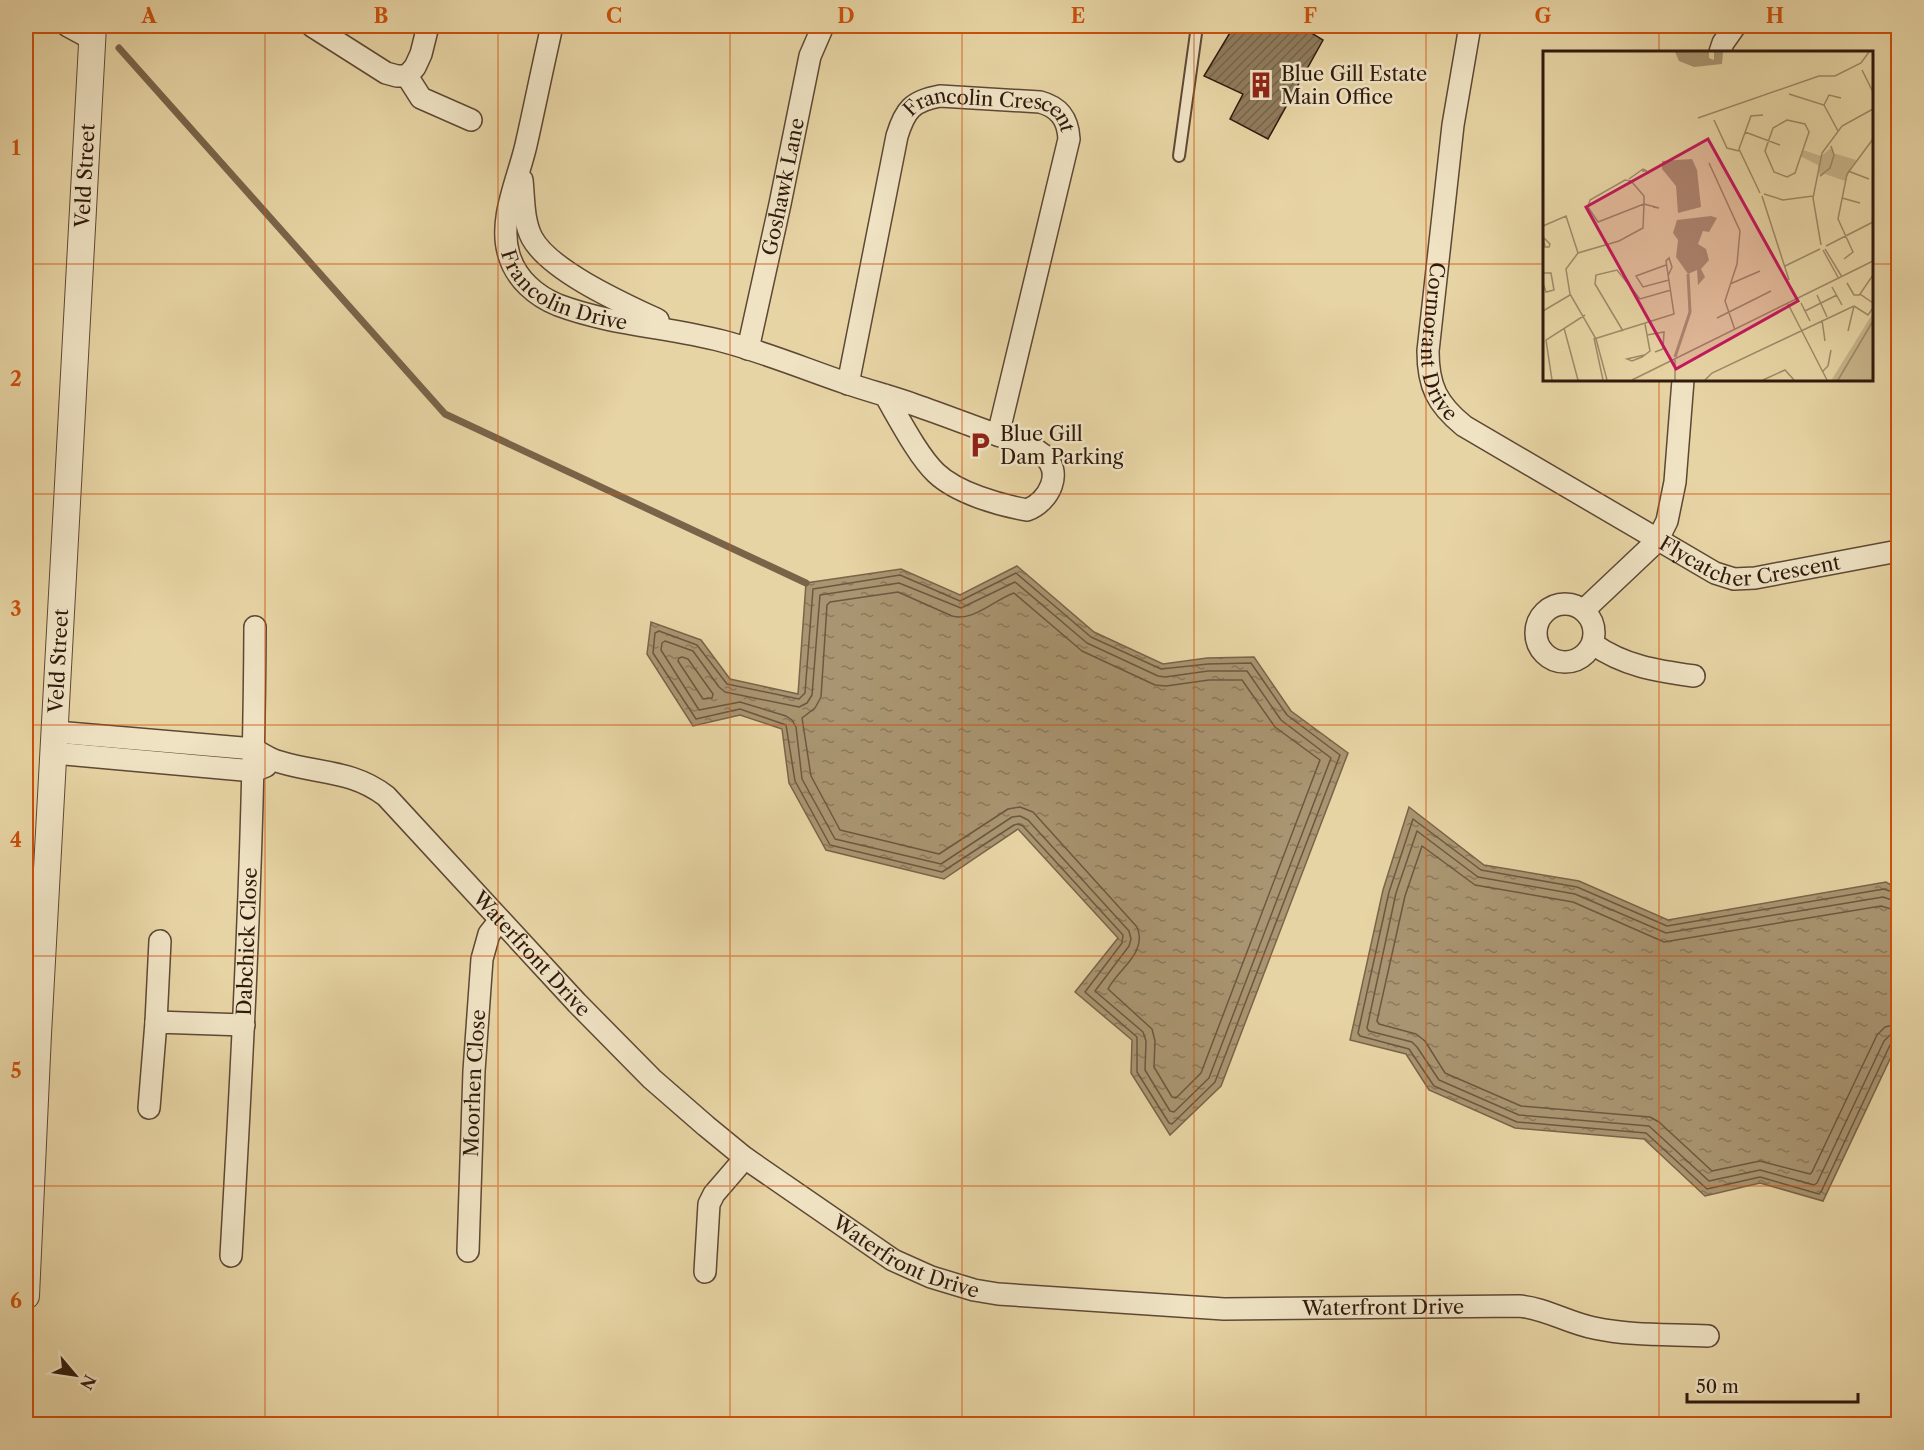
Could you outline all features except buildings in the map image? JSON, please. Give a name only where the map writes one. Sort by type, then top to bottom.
[{"type":"street","points":[[68,26],[93,32]]},
{"type":"street","points":[[312,26],[386,73],[407,76]]},
{"type":"street","points":[[407,76],[418,61],[428,26]]},
{"type":"street","name":"Francolin Drive","points":[[552,26],[505,235],[509,256],[518,275],[529,287],[557,304],[610,319],[679,330],[748,349],[885,395],[1036,450],[1050,464],[1053,472],[1049,493],[1042,502],[1027,510],[1006,505],[947,482],[933,470],[925,459],[885,395]]},
{"type":"street","name":"Goshawk Lane","points":[[748,349],[810,56],[823,26]]},
{"type":"street","name":"Cormorant Drive","points":[[1470,26],[1453,125],[1428,351],[1430,378],[1434,390],[1447,413],[1464,426],[1657,541]]},
{"type":"street","points":[[1720,51],[1735,26]]},
{"type":"street","name":"Veld Street","points":[[26,1296],[93,32]]},
{"type":"street","points":[[407,76],[421,98],[471,120]]},
{"type":"street","name":"Francolin Crescent","points":[[848,384],[897,136],[902,119],[909,109],[917,103],[940,96],[1040,102],[1051,105],[1065,119],[1069,139],[998,435]]},
{"type":"street","name":"Francolin Drive","points":[[522,164],[528,228],[540,250],[570,273],[601,292],[679,330]]},
{"type":"street","name":"Flycatcher Crescent","points":[[1683,381],[1675,482],[1667,521],[1657,541],[1715,573],[1734,579],[1782,574],[1899,551]]},
{"type":"street","points":[[1584,610],[1657,541]]},
{"type":"street","points":[[1559,604],[1572,604],[1584,610],[1592,620],[1594,632],[1593,644],[1585,655],[1573,661],[1560,661],[1547,656],[1539,646],[1536,633],[1539,620],[1547,610],[1559,604]]},
{"type":"street","name":"Dabchick Close","points":[[231,1256],[244,1025],[254,771],[255,627]]},
{"type":"street","points":[[1593,644],[1614,657],[1638,667],[1694,676]]},
{"type":"street","points":[[55,742],[254,771],[278,762]]},
{"type":"street","name":"Waterfront Drive","points":[[55,742],[254,749],[278,762],[345,775],[375,787],[386,796],[577,1003],[652,1079],[745,1158],[893,1260],[931,1277],[974,1290],[998,1294],[1224,1308],[1519,1306],[1540,1310],[1578,1324],[1622,1333],[1708,1336]]},
{"type":"street","name":"Moorhen Close","points":[[468,1251],[474,1071],[482,959],[484,945],[489,934],[500,920]]},
{"type":"street","points":[[149,1108],[160,941]]},
{"type":"street","points":[[156,1022],[244,1025]]},
{"type":"street","points":[[705,1272],[710,1204],[714,1194],[745,1158]]},
{"type":"lane","points":[[1179,156],[1197,26]]},
{"type":"water","points":[[1017,566],[1094,632],[1163,664],[1207,658],[1254,657],[1291,711],[1348,753],[1221,1086],[1170,1135],[1131,1073],[1132,1040],[1075,992],[1118,938],[1018,829],[944,879],[826,850],[789,783],[782,729],[740,715],[693,726],[647,654],[651,622],[701,640],[730,679],[798,694],[806,583],[901,569],[960,595]]},
{"type":"water","points":[[1409,807],[1484,865],[1579,881],[1668,920],[1886,882],[1898,889],[1898,1042],[1823,1201],[1760,1183],[1705,1196],[1644,1139],[1515,1128],[1429,1090],[1406,1054],[1350,1040],[1383,890]]},
{"type":"waterway","points":[[119,48],[445,414],[806,583]]},
{"type":"place","name":"Blue Gill Estate Main Office","points":[[1261,85]]},
{"type":"place","name":"Blue Gill Dam Parking","points":[[980,445]]}]
